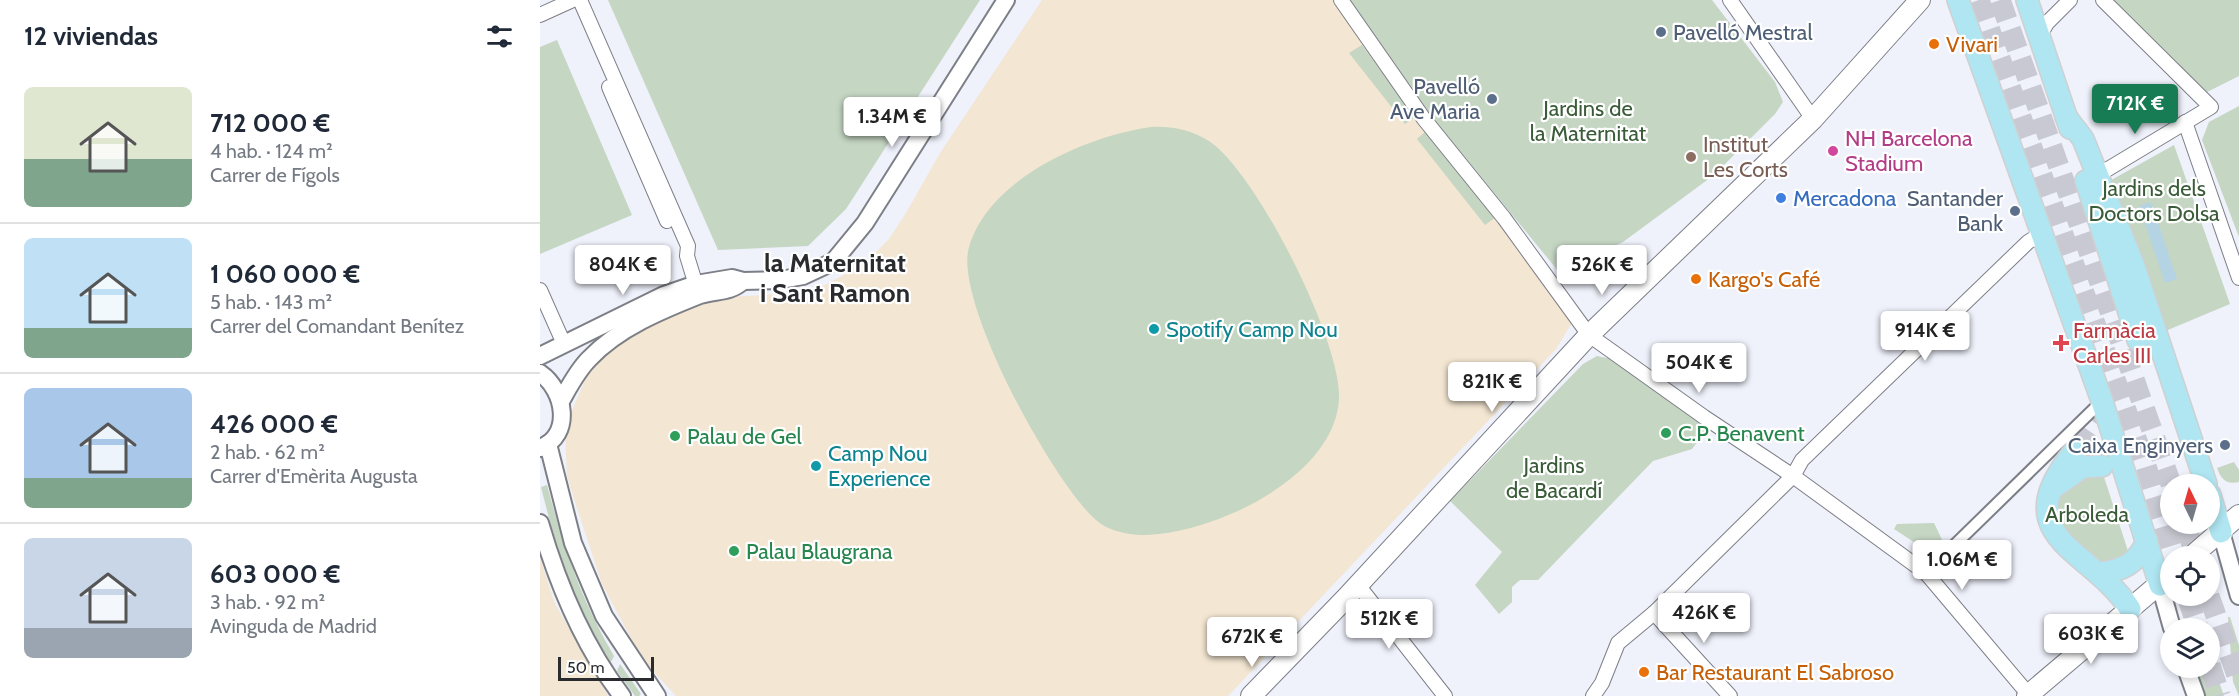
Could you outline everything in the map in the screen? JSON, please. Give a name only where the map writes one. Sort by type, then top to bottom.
[{"type":"main road","points":[[1251,696],[1358,585],[1589,335],[1813,119],[1920,0]]},
{"type":"main road","points":[[1958,0],[2102,401],[2147,542],[2160,569]]},
{"type":"main road","points":[[2027,0],[2138,340]]},
{"type":"main road","points":[[2066,117],[2083,139],[2149,307],[2203,474]]},
{"type":"main road","points":[[2077,448],[2067,461],[2051,491],[2048,517],[2052,529],[2071,553],[2118,590],[2130,609]]},
{"type":"main road","points":[[2051,491],[2074,471],[2083,467],[2102,466]]},
{"type":"main road","points":[[2204,546],[2239,515]]},
{"type":"main road","points":[[2099,573],[2127,567],[2138,558],[2147,542]]},
{"type":"main road","points":[[2028,695],[2160,584]]},
{"type":"street","points":[[540,15],[574,0],[678,246],[687,256],[698,290]]},
{"type":"street","points":[[540,356],[664,295],[698,290],[733,290],[742,281],[803,276],[833,262],[865,223],[1006,0]]},
{"type":"street","points":[[1341,0],[1424,119],[1504,218],[1589,335],[1704,417],[1793,476],[1926,573],[2028,695]]},
{"type":"street","points":[[1730,0],[1813,119]]},
{"type":"street","points":[[2039,37],[2047,23],[2070,0]]},
{"type":"street","points":[[2098,175],[2211,107],[2103,0]]},
{"type":"street","points":[[2185,122],[2239,278]]},
{"type":"street","points":[[1593,696],[1602,683],[1618,643],[1654,613],[1793,476],[1802,460],[1941,324],[2028,242],[2041,234]]},
{"type":"street","points":[[540,290],[564,344]]},
{"type":"street","points":[[561,401],[590,357],[633,326],[698,290]]},
{"type":"street","points":[[540,373],[552,383],[561,401],[562,417],[558,432],[544,446],[573,543],[604,616],[657,696]]},
{"type":"street","points":[[1934,565],[2102,401]]},
{"type":"street","points":[[540,523],[554,571],[576,620],[603,669],[622,696]]},
{"type":"street","points":[[2221,532],[2239,596]]},
{"type":"street","points":[[1358,585],[1445,696]]},
{"type":"street","points":[[1654,613],[1730,696]]},
{"type":"street","points":[[2190,678],[2196,696]]},
{"type":"shaded area","points":[[1042,0],[1333,0],[1361,41],[1576,312],[1575,318],[1556,349],[1228,696],[676,696],[652,670],[633,642],[602,584],[567,475],[565,436],[570,415],[586,378],[599,360],[622,341],[655,321],[726,297],[781,294],[825,285],[870,258],[889,239],[940,153]]},
{"type":"shaded area","points":[[540,558],[555,604],[608,696],[540,696]]},
{"type":"green space","points":[[608,0],[980,0],[846,209],[808,246],[718,250]]},
{"type":"green space","name":"Jardins de la Maternitat","points":[[1350,0],[1712,0],[1775,82],[1783,102],[1775,114],[1714,175],[1623,242],[1559,272],[1422,105]]},
{"type":"green space","points":[[2109,0],[2239,0],[2239,76],[2207,92]]},
{"type":"green space","points":[[557,40],[632,215],[540,254],[540,47]]},
{"type":"green space","points":[[1362,45],[1415,117],[1405,124],[1349,53]]},
{"type":"green space","points":[[2239,106],[2239,237],[2202,140],[2209,122]]},
{"type":"green space","name":"Spotify Camp Nou","points":[[1151,127],[1181,130],[1209,141],[1228,159],[1250,186],[1272,221],[1312,300],[1327,339],[1336,373],[1339,399],[1332,428],[1316,454],[1293,477],[1264,497],[1233,513],[1200,525],[1168,533],[1140,535],[1116,531],[1096,520],[1056,470],[1033,432],[991,348],[976,307],[968,273],[969,247],[980,222],[997,200],[1018,181],[1044,164],[1098,140]]},
{"type":"green space","points":[[1426,131],[1496,217],[1485,225],[1417,139]]},
{"type":"green space","name":"Jardins dels Doctors Dolsa","points":[[2174,145],[2230,304],[2163,332],[2106,183]]},
{"type":"green space","name":"Jardins de Bacardí","points":[[1597,356],[1612,359],[1709,427],[1692,449],[1653,461],[1538,580],[1520,580],[1512,587],[1512,602],[1499,614],[1475,585],[1502,552],[1450,501],[1583,364]]},
{"type":"green space","points":[[2234,462],[2239,470],[2239,482],[2227,482],[2217,468]]},
{"type":"green space","name":"Arboleda","points":[[2103,474],[2128,551],[2124,557],[2105,564],[2061,527],[2058,512],[2059,495],[2075,479]]},
{"type":"green space","points":[[547,485],[574,573],[592,615],[614,656],[611,662],[587,621],[568,577],[541,487]]},
{"type":"green space","points":[[1934,523],[1945,546],[1935,556],[1894,529],[1897,524]]},
{"type":"green space","points":[[2228,617],[2230,617],[2239,645],[2239,696],[2233,682]]},
{"type":"green space","points":[[620,664],[641,694],[639,696],[635,696],[617,671]]},
{"type":"green space","points":[[2199,678],[2218,678],[2224,696],[2205,696]]},
{"type":"water","points":[[2151,202],[2177,279],[2165,283],[2139,206]]},
{"type":"tunnel","points":[[1979,0],[2146,466],[2171,546]]},
{"type":"tunnel","points":[[2000,0],[2167,474]]},
{"type":"tunnel","points":[[2077,448],[2097,419],[2105,394]]},
{"type":"tunnel","points":[[2188,534],[2193,546]]},
{"type":"tunnel","points":[[2190,606],[2195,618]]},
{"type":"tunnel","points":[[2213,606],[2239,681]]},
{"type":"tunnel","points":[[2214,678],[2220,696]]},
{"type":"place","name":"Pavelló Mestral","points":[[1661,32]]},
{"type":"place","name":"Vivari","points":[[1934,44]]},
{"type":"place","name":"Pavelló Ave Maria","points":[[1492,99]]},
{"type":"place","name":"NH Barcelona Stadium","points":[[1833,151]]},
{"type":"place","name":"Institut Les Corts","points":[[1691,157]]},
{"type":"place","name":"Mercadona","points":[[1781,198]]},
{"type":"place","name":"Santander Bank","points":[[2015,211]]},
{"type":"place","name":"Kargo's Café","points":[[1696,279]]},
{"type":"place","name":"Spotify Camp Nou","points":[[1154,329]]},
{"type":"place","name":"Farmàcia Carles III","points":[[2061,343]]},
{"type":"place","name":"C.P. Benavent","points":[[1666,433]]},
{"type":"place","name":"Palau de Gel","points":[[675,436]]},
{"type":"place","name":"Caixa Enginyers","points":[[2225,445]]},
{"type":"place","name":"Camp Nou Experience","points":[[816,466]]},
{"type":"place","name":"Palau Blaugrana","points":[[734,551]]},
{"type":"place","name":"Bar Restaurant El Sabroso","points":[[1644,672]]},
{"type":"district","name":"la Maternitat i Sant Ramon","points":[[835,278]]}]
